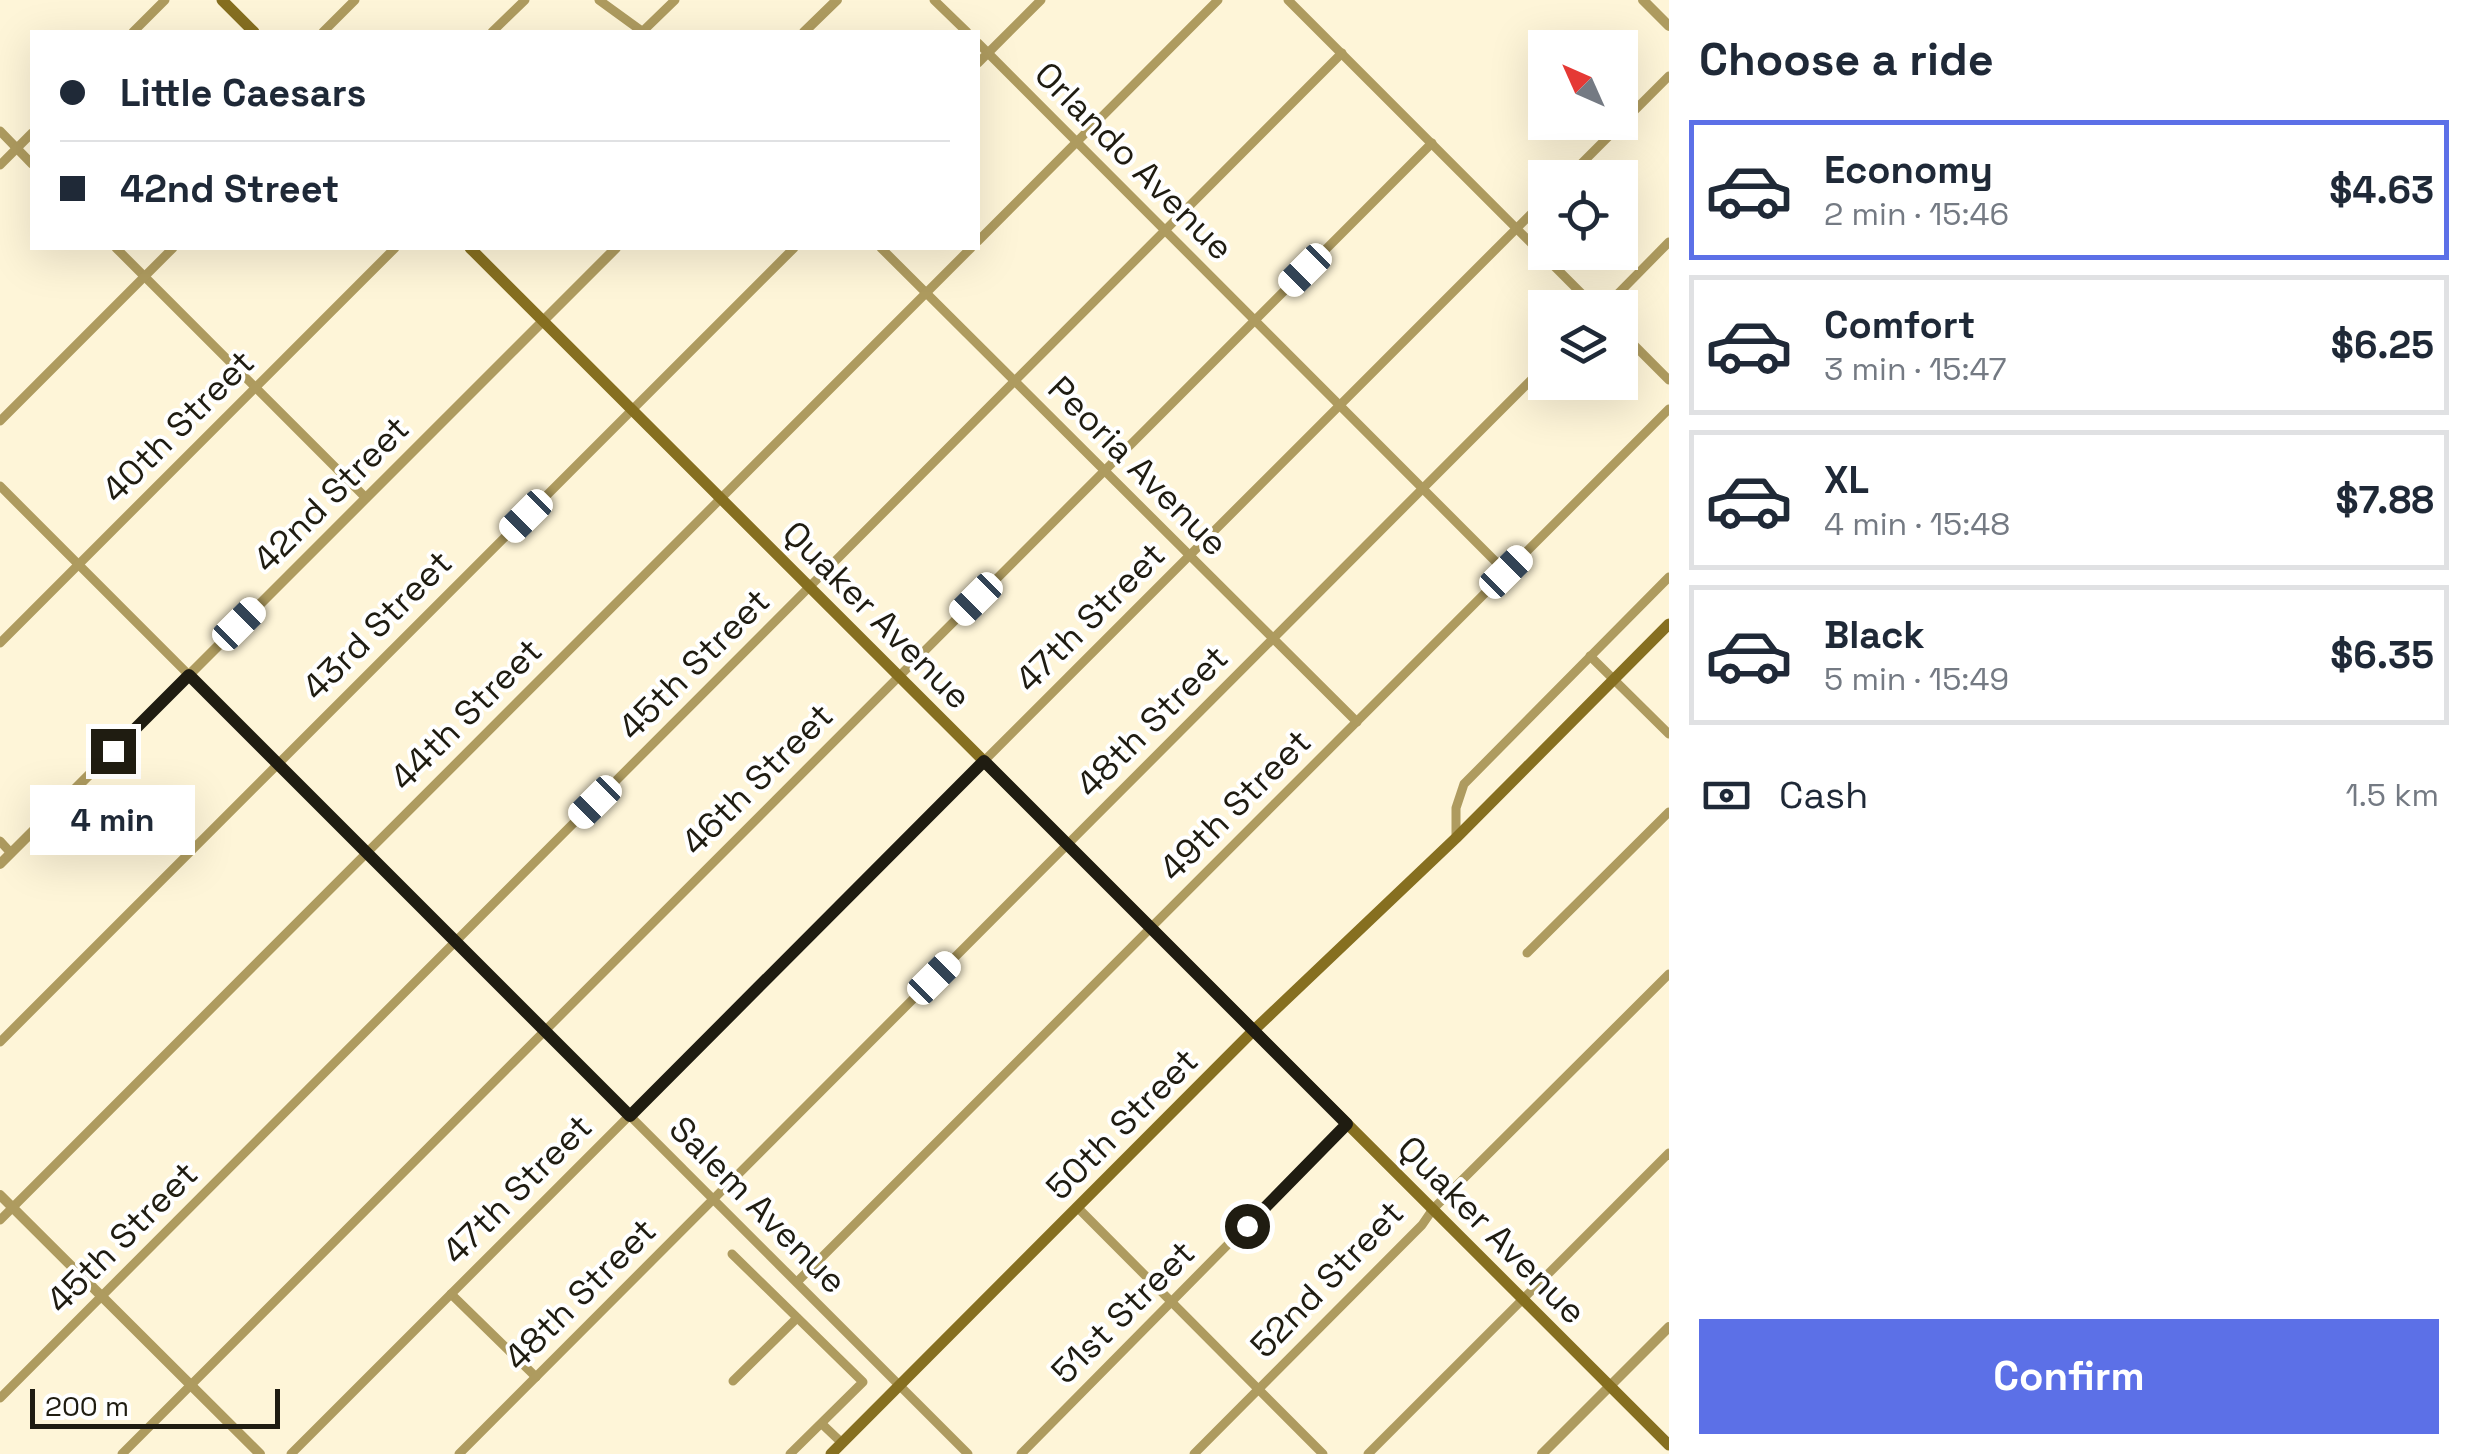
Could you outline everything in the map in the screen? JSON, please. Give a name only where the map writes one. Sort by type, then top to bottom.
[{"type":"main road","points":[[222,0],[252,30]]},
{"type":"main road","name":"Quaker Avenue","points":[[472,250],[1669,1445]]},
{"type":"main road","name":"50th Street","points":[[831,1454],[1254,1030],[1456,838],[1669,624]]},
{"type":"street","points":[[134,30],[165,0]]},
{"type":"street","points":[[325,30],[355,0]]},
{"type":"street","points":[[494,30],[525,0]]},
{"type":"street","points":[[599,0],[639,30]]},
{"type":"street","points":[[644,30],[675,0]]},
{"type":"street","points":[[806,30],[837,0]]},
{"type":"street","points":[[934,0],[965,30]]},
{"type":"street","points":[[980,62],[1041,0]]},
{"type":"street","points":[[980,239],[1218,0]]},
{"type":"street","points":[[1288,0],[1581,290]]},
{"type":"street","points":[[1644,0],[1669,26]]},
{"type":"street","name":"Orlando Avenue","points":[[980,46],[1506,572]]},
{"type":"street","name":"45th Street","points":[[0,1398],[1342,54]]},
{"type":"street","points":[[1585,160],[1669,76]]},
{"type":"street","points":[[0,131],[30,162]]},
{"type":"street","points":[[0,165],[30,135]]},
{"type":"street","name":"46th Street","points":[[122,1454],[1432,143]]},
{"type":"street","name":"47th Street","points":[[291,1454],[1528,217]]},
{"type":"street","points":[[1619,290],[1669,242]]},
{"type":"street","points":[[118,250],[366,498]]},
{"type":"street","points":[[0,421],[171,250]]},
{"type":"street","name":"40th Street","points":[[0,643],[393,250]]},
{"type":"street","name":"42nd Street","points":[[0,864],[614,250]]},
{"type":"street","name":"43rd Street","points":[[0,1042],[792,250]]},
{"type":"street","name":"Peoria Avenue","points":[[883,250],[1357,722]]},
{"type":"street","name":"44th Street","points":[[0,1220],[969,250]]},
{"type":"street","points":[[1638,349],[1669,380]]},
{"type":"street","name":"48th Street","points":[[459,1454],[1528,383]]},
{"type":"street","name":"49th Street","points":[[798,1282],[1669,409]]},
{"type":"street","name":"Salem Avenue","points":[[0,486],[968,1454]]},
{"type":"street","points":[[1456,838],[1456,808],[1464,784],[1669,577]]},
{"type":"street","points":[[1590,656],[1669,734]]},
{"type":"street","points":[[1527,953],[1669,812]]},
{"type":"street","points":[[0,842],[11,853]]},
{"type":"street","name":"52nd Street","points":[[1194,1454],[1669,974]]},
{"type":"street","name":"51st Street","points":[[1022,1454],[1347,1124]]},
{"type":"street","points":[[1368,1454],[1669,1153]]},
{"type":"street","points":[[0,1195],[260,1454]]},
{"type":"street","points":[[1078,1207],[1324,1454]]},
{"type":"street","points":[[732,1254],[863,1382],[790,1454]]},
{"type":"street","points":[[764,1286],[782,1267]]},
{"type":"street","points":[[451,1294],[536,1376]]},
{"type":"street","points":[[733,1381],[797,1318]]},
{"type":"street","points":[[823,1343],[840,1325]]},
{"type":"street","points":[[1542,1454],[1669,1327]]},
{"type":"street","points":[[822,1424],[842,1443]]},
{"type":"route","points":[[113,751],[189,675],[630,1116],[984,761],[1347,1124],[1247,1226]]}]
